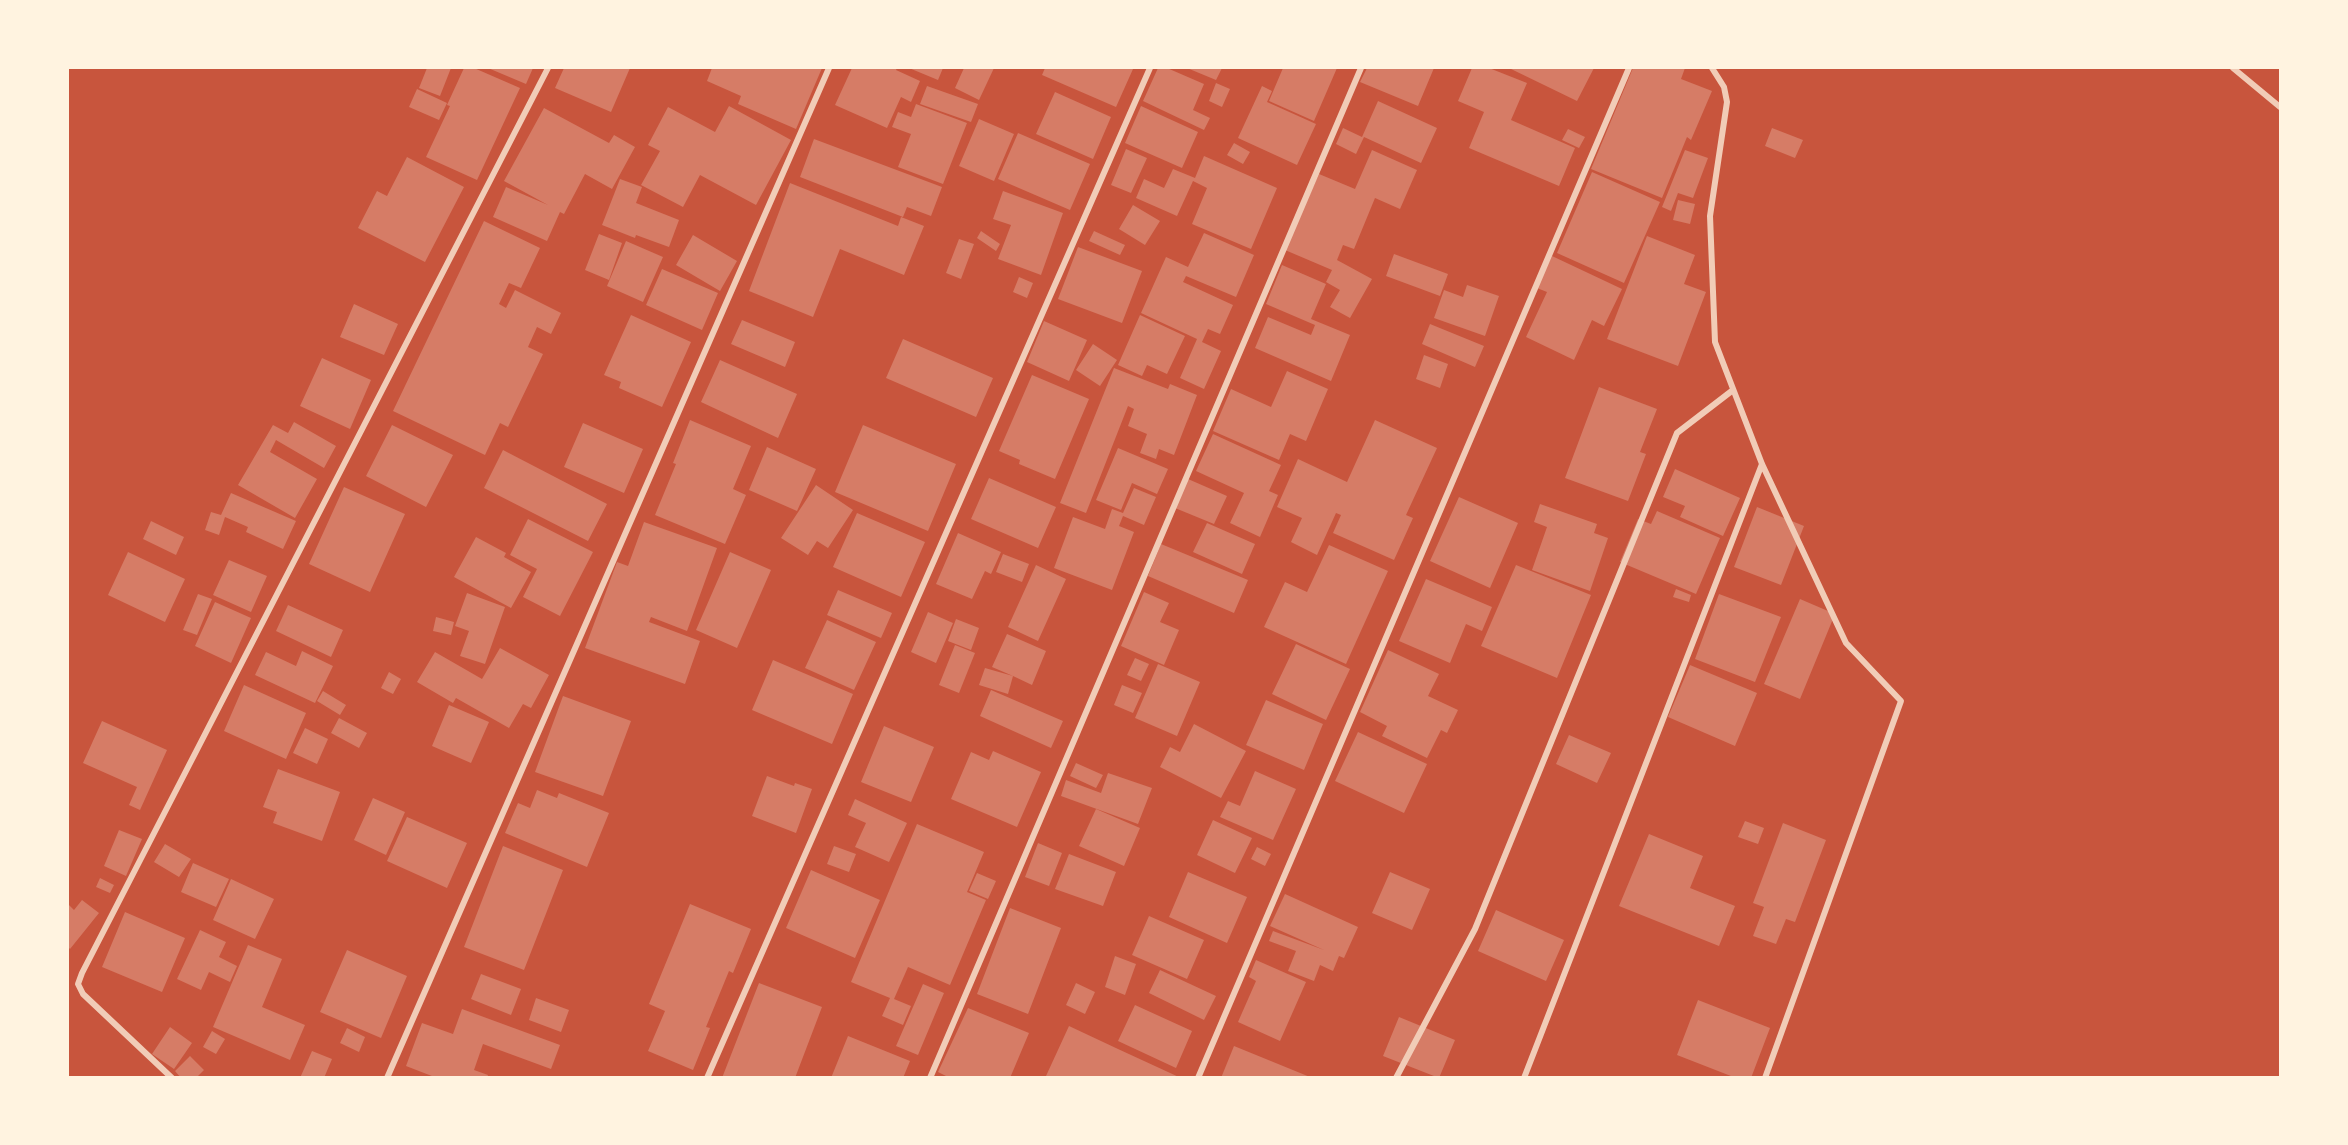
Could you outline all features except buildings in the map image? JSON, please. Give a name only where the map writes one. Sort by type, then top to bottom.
[{"type":"street","points":[[172,1077],[83,994],[78,984],[82,973],[548,68]]},
{"type":"street","points":[[387,1077],[830,68]]},
{"type":"street","points":[[707,1077],[1150,68]]},
{"type":"street","points":[[930,1077],[1361,68]]},
{"type":"street","points":[[1198,1077],[1629,68]]},
{"type":"street","points":[[1712,68],[1724,87],[1727,102],[1710,216],[1715,342],[1762,464],[1846,643],[1901,701],[1765,1077]]},
{"type":"street","points":[[2233,68],[2280,107]]},
{"type":"street","points":[[1396,1077],[1475,929],[1677,433],[1733,390]]},
{"type":"street","points":[[1524,1077],[1762,464]]}]
